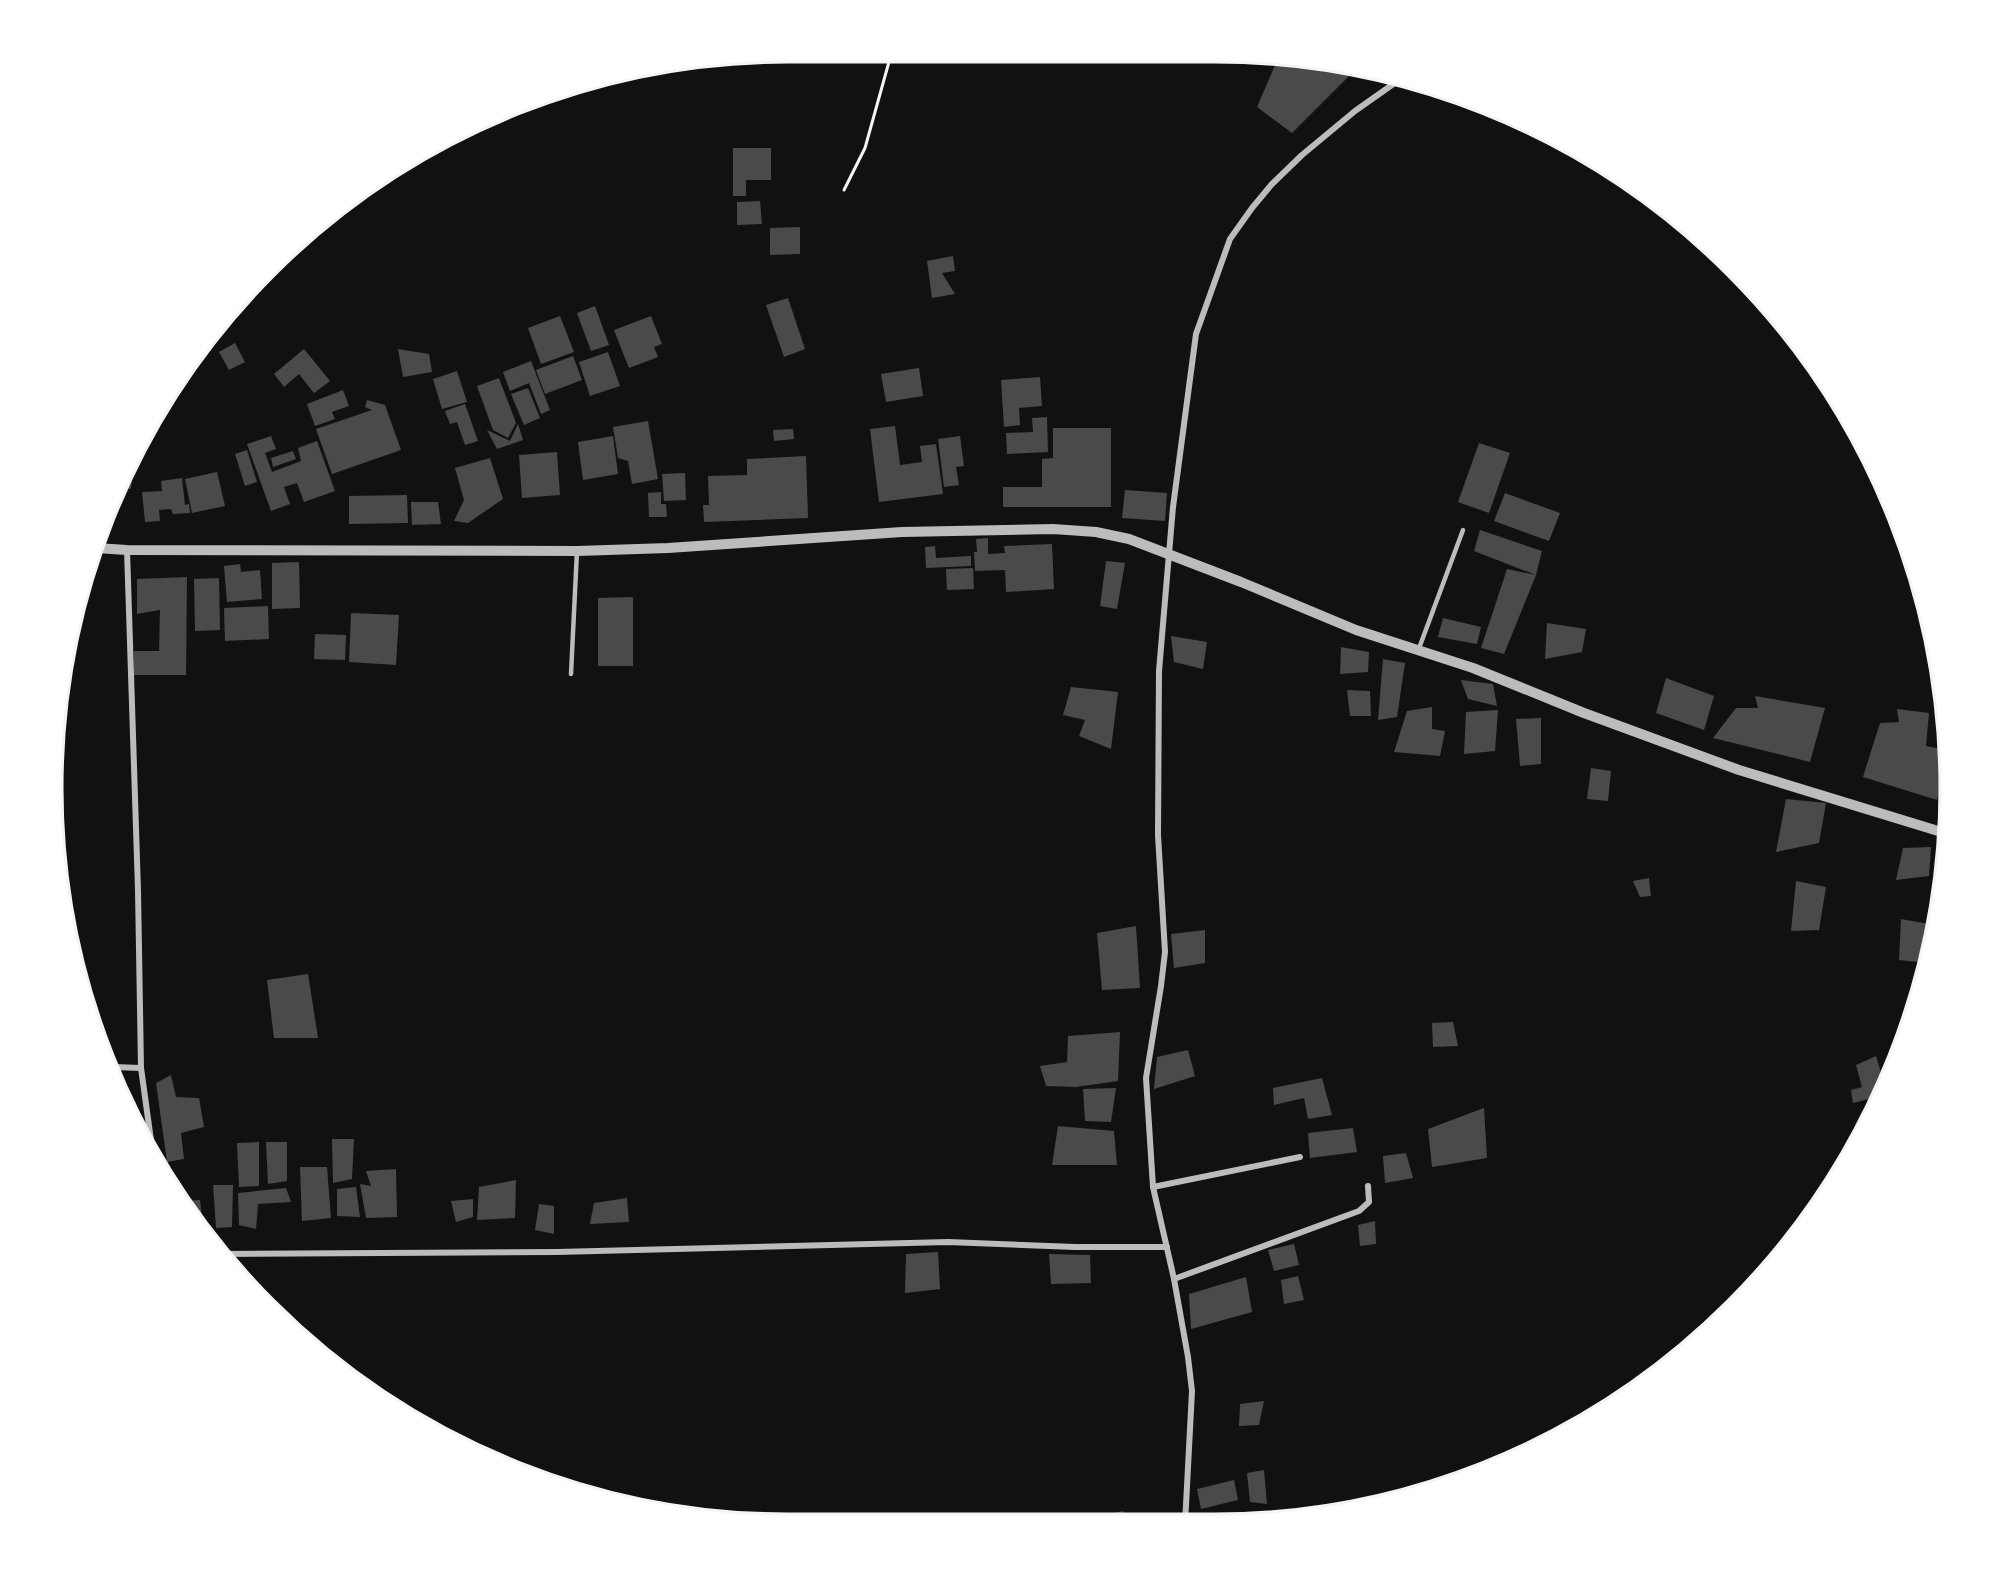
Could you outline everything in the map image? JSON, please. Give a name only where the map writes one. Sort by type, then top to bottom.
[{"type":"street","points":[[1186,1514],[1192,1391],[1174,1279],[1154,1186],[1146,1078],[1165,952],[1158,835],[1159,671],[1168,555],[1196,333],[1230,239],[1259,200],[1302,155],[1363,105],[1393,84]]},
{"type":"street","points":[[102,548],[577,551],[668,548],[902,532],[1053,529],[1096,532],[1129,539],[1356,630],[1473,668],[1584,713],[1739,770],[1938,831]]},
{"type":"street","points":[[127,550],[138,890],[141,1068],[150,1135]]},
{"type":"street","points":[[118,1067],[141,1068]]},
{"type":"street","points":[[1154,1186],[1300,1157]]},
{"type":"street","points":[[1174,1279],[1359,1211],[1369,1202],[1368,1186]]},
{"type":"street","points":[[231,1254],[557,1252],[948,1242],[1075,1247],[1167,1247]]},
{"type":"lane","points":[[1418,651],[1463,530]]},
{"type":"lane","points":[[571,674],[577,551]]},
{"type":"path","points":[[844,190],[865,148],[889,62]]},
{"type":"building","points":[[1275,65],[1351,74],[1292,133],[1257,107]]},
{"type":"building","points":[[733,148],[771,148],[771,180],[746,180],[746,196],[733,196]]},
{"type":"building","points":[[760,201],[762,224],[737,225],[737,202]]},
{"type":"building","points":[[800,227],[800,254],[770,255],[770,228]]},
{"type":"building","points":[[953,256],[955,271],[942,273],[955,294],[932,298],[927,261]]},
{"type":"building","points":[[788,298],[805,349],[784,357],[766,305]]},
{"type":"building","points":[[595,306],[609,345],[591,351],[577,313]]},
{"type":"building","points":[[560,316],[574,352],[541,364],[528,328]]},
{"type":"building","points":[[651,316],[662,344],[654,347],[658,357],[629,368],[614,330]]},
{"type":"building","points":[[235,343],[245,362],[229,370],[219,352]]},
{"type":"building","points":[[304,349],[330,381],[314,393],[299,374],[284,387],[274,374]]},
{"type":"building","points":[[398,349],[429,354],[432,372],[403,377]]},
{"type":"building","points":[[608,352],[620,386],[590,396],[579,362]]},
{"type":"building","points":[[573,356],[582,380],[545,394],[536,370]]},
{"type":"building","points":[[531,361],[550,410],[541,414],[529,383],[510,391],[503,372]]},
{"type":"building","points":[[919,368],[923,396],[886,402],[881,374]]},
{"type":"building","points":[[457,371],[467,402],[442,409],[433,379]]},
{"type":"building","points":[[1040,377],[1042,406],[1019,408],[1020,425],[1004,427],[1001,380]]},
{"type":"building","points":[[499,378],[516,423],[508,438],[493,430],[477,386]]},
{"type":"building","points":[[528,388],[540,418],[524,425],[511,394]]},
{"type":"building","points":[[343,390],[349,406],[332,412],[335,419],[315,426],[307,404]]},
{"type":"building","points":[[367,400],[385,405],[401,450],[332,474],[316,429],[372,410],[365,407]]},
{"type":"building","points":[[465,404],[478,441],[465,445],[457,422],[450,424],[445,411]]},
{"type":"building","points":[[1047,417],[1048,452],[1007,454],[1006,433],[1033,432],[1032,418]]},
{"type":"building","points":[[648,421],[658,479],[632,484],[628,461],[618,458],[613,427]]},
{"type":"building","points":[[518,424],[523,440],[497,449],[487,430],[510,441]]},
{"type":"building","points":[[895,426],[900,465],[922,462],[920,446],[936,444],[943,494],[879,502],[870,429]]},
{"type":"building","points":[[1053,428],[1111,428],[1111,507],[1003,507],[1003,487],[1042,487],[1042,459],[1053,458]]},
{"type":"building","points":[[793,429],[794,439],[774,441],[773,430]]},
{"type":"building","points":[[271,436],[276,449],[265,453],[272,472],[301,461],[298,448],[317,441],[335,491],[304,502],[297,483],[284,487],[290,504],[271,511],[247,444]]},
{"type":"building","points":[[613,436],[618,474],[583,480],[578,442]]},
{"type":"building","points":[[960,436],[964,466],[956,467],[959,485],[944,487],[938,439]]},
{"type":"building","points":[[1479,443],[1510,453],[1489,513],[1458,502]]},
{"type":"building","points":[[247,450],[257,482],[245,486],[235,454]]},
{"type":"building","points":[[293,451],[296,459],[273,467],[271,458]]},
{"type":"building","points":[[557,452],[560,495],[522,498],[519,455]]},
{"type":"building","points":[[806,456],[808,518],[704,522],[703,505],[709,505],[708,476],[747,475],[747,459]]},
{"type":"building","points":[[490,458],[503,499],[468,523],[454,521],[464,500],[455,468]]},
{"type":"building","points":[[217,472],[225,506],[192,513],[185,479]]},
{"type":"building","points":[[685,473],[686,500],[664,501],[662,474]]},
{"type":"building","points":[[132,475],[131,489],[126,489]]},
{"type":"building","points":[[182,478],[185,505],[189,504],[190,513],[173,514],[171,509],[159,510],[160,521],[145,522],[142,492],[162,491],[161,481]]},
{"type":"building","points":[[1125,490],[1167,493],[1165,521],[1122,518]]},
{"type":"building","points":[[661,492],[661,504],[666,504],[667,517],[649,517],[648,493]]},
{"type":"building","points":[[1505,493],[1560,513],[1549,541],[1494,521]]},
{"type":"building","points":[[407,495],[408,523],[349,524],[349,496]]},
{"type":"building","points":[[411,502],[438,502],[441,524],[412,525]]},
{"type":"building","points":[[1480,530],[1542,551],[1536,575],[1474,551]]},
{"type":"building","points":[[988,538],[988,554],[1005,553],[1004,546],[1052,544],[1054,589],[1006,592],[1005,570],[975,571],[976,539]]},
{"type":"building","points":[[935,546],[936,558],[971,556],[971,566],[926,568],[925,547]]},
{"type":"building","points":[[1106,561],[1125,563],[1117,609],[1100,606]]},
{"type":"building","points":[[299,562],[300,608],[272,609],[272,563]]},
{"type":"building","points":[[240,564],[241,572],[260,570],[262,599],[227,602],[224,566]]},
{"type":"building","points":[[973,568],[974,589],[947,590],[946,569]]},
{"type":"building","points":[[1507,569],[1536,575],[1504,654],[1481,648]]},
{"type":"building","points":[[187,577],[186,675],[134,675],[134,651],[159,651],[160,610],[137,614],[137,579]]},
{"type":"building","points":[[219,578],[220,630],[195,631],[194,579]]},
{"type":"building","points":[[633,597],[633,666],[598,666],[598,598]]},
{"type":"building","points":[[268,606],[269,639],[225,641],[224,608]]},
{"type":"building","points":[[351,613],[399,615],[396,665],[349,662]]},
{"type":"building","points":[[1443,618],[1481,627],[1477,644],[1438,637]]},
{"type":"building","points":[[1547,623],[1586,629],[1582,652],[1545,659]]},
{"type":"building","points":[[315,634],[346,635],[345,660],[314,659]]},
{"type":"building","points":[[1171,636],[1207,642],[1203,669],[1174,662]]},
{"type":"building","points":[[1341,647],[1369,652],[1368,672],[1340,674]]},
{"type":"building","points":[[1383,659],[1405,663],[1397,717],[1378,720]]},
{"type":"building","points":[[1666,678],[1714,696],[1704,730],[1656,713]]},
{"type":"building","points":[[1461,680],[1493,684],[1497,706],[1468,699]]},
{"type":"building","points":[[1071,687],[1118,692],[1111,749],[1079,736],[1085,720],[1063,715]]},
{"type":"building","points":[[1347,690],[1370,691],[1371,716],[1350,716]]},
{"type":"building","points":[[1755,696],[1825,708],[1810,762],[1713,738],[1736,708],[1758,708]]},
{"type":"building","points":[[1432,707],[1432,729],[1445,731],[1440,756],[1394,752],[1407,711]]},
{"type":"building","points":[[1897,709],[1929,713],[1926,746],[1938,748],[1940,787],[1937,800],[1863,777],[1880,723],[1899,722]]},
{"type":"building","points":[[1498,710],[1495,751],[1464,754],[1466,712]]},
{"type":"building","points":[[1541,718],[1541,764],[1520,766],[1516,719]]},
{"type":"building","points":[[1591,768],[1611,771],[1608,801],[1587,799]]},
{"type":"building","points":[[1786,799],[1826,803],[1819,843],[1776,852]]},
{"type":"building","points":[[1931,847],[1929,876],[1896,880],[1903,848]]},
{"type":"building","points":[[1649,878],[1651,896],[1640,897],[1633,881]]},
{"type":"building","points":[[1796,881],[1826,887],[1819,930],[1791,931]]},
{"type":"building","points":[[1901,919],[1927,924],[1918,962],[1899,960]]},
{"type":"building","points":[[1136,926],[1140,988],[1102,990],[1097,933]]},
{"type":"building","points":[[1205,930],[1205,963],[1174,968],[1171,934]]},
{"type":"building","points":[[308,974],[318,1038],[274,1038],[267,980]]},
{"type":"building","points":[[1453,1022],[1458,1046],[1433,1047],[1432,1023]]},
{"type":"building","points":[[1120,1032],[1118,1081],[1076,1087],[1046,1086],[1040,1066],[1067,1062],[1068,1036]]},
{"type":"building","points":[[1188,1050],[1195,1076],[1154,1089],[1157,1057]]},
{"type":"building","points":[[1876,1056],[1881,1073],[1869,1099],[1853,1103],[1851,1090],[1862,1087],[1856,1065]]},
{"type":"building","points":[[171,1075],[176,1097],[199,1098],[204,1127],[181,1133],[184,1159],[167,1162],[156,1083]]},
{"type":"building","points":[[1322,1078],[1332,1115],[1308,1119],[1304,1098],[1274,1105],[1273,1088]]},
{"type":"building","points":[[1116,1088],[1111,1122],[1085,1121],[1083,1089]]},
{"type":"building","points":[[1484,1108],[1487,1158],[1432,1167],[1428,1129]]},
{"type":"building","points":[[1058,1126],[1114,1131],[1117,1165],[1052,1165]]},
{"type":"building","points":[[1353,1128],[1357,1152],[1310,1158],[1308,1133]]},
{"type":"building","points":[[332,1139],[354,1139],[352,1179],[333,1183]]},
{"type":"building","points":[[259,1142],[259,1186],[239,1187],[237,1143]]},
{"type":"building","points":[[266,1142],[287,1142],[287,1181],[268,1184]]},
{"type":"building","points":[[1406,1153],[1413,1178],[1385,1183],[1383,1156]]},
{"type":"building","points":[[300,1167],[327,1167],[331,1218],[302,1221]]},
{"type":"building","points":[[396,1169],[397,1217],[366,1218],[360,1184],[371,1186],[366,1171]]},
{"type":"building","points":[[516,1180],[515,1218],[477,1220],[479,1187]]},
{"type":"building","points":[[213,1185],[233,1185],[232,1227],[216,1228]]},
{"type":"building","points":[[356,1187],[360,1217],[337,1216],[337,1189]]},
{"type":"building","points":[[286,1188],[291,1202],[258,1204],[256,1229],[239,1225],[238,1193]]},
{"type":"building","points":[[627,1198],[629,1222],[590,1224],[594,1203]]},
{"type":"building","points":[[473,1199],[473,1217],[456,1222],[451,1201]]},
{"type":"building","points":[[200,1200],[202,1216],[190,1201]]},
{"type":"building","points":[[539,1204],[554,1206],[554,1234],[535,1230]]},
{"type":"building","points":[[1375,1221],[1376,1244],[1360,1246],[1358,1225]]},
{"type":"building","points":[[1294,1244],[1299,1265],[1274,1271],[1268,1250]]},
{"type":"building","points":[[938,1252],[940,1289],[905,1293],[906,1254]]},
{"type":"building","points":[[1049,1254],[1090,1255],[1091,1283],[1051,1284]]},
{"type":"building","points":[[1298,1276],[1304,1300],[1284,1304],[1281,1280]]},
{"type":"building","points":[[1246,1277],[1252,1312],[1191,1329],[1189,1294]]},
{"type":"building","points":[[1264,1401],[1259,1425],[1239,1426],[1240,1404]]},
{"type":"building","points":[[1264,1470],[1267,1504],[1250,1502],[1247,1473]]},
{"type":"building","points":[[1234,1480],[1238,1500],[1201,1509],[1197,1489]]},
{"type":"building","points":[[1123,1511],[1124,1514],[1108,1514]]}]
